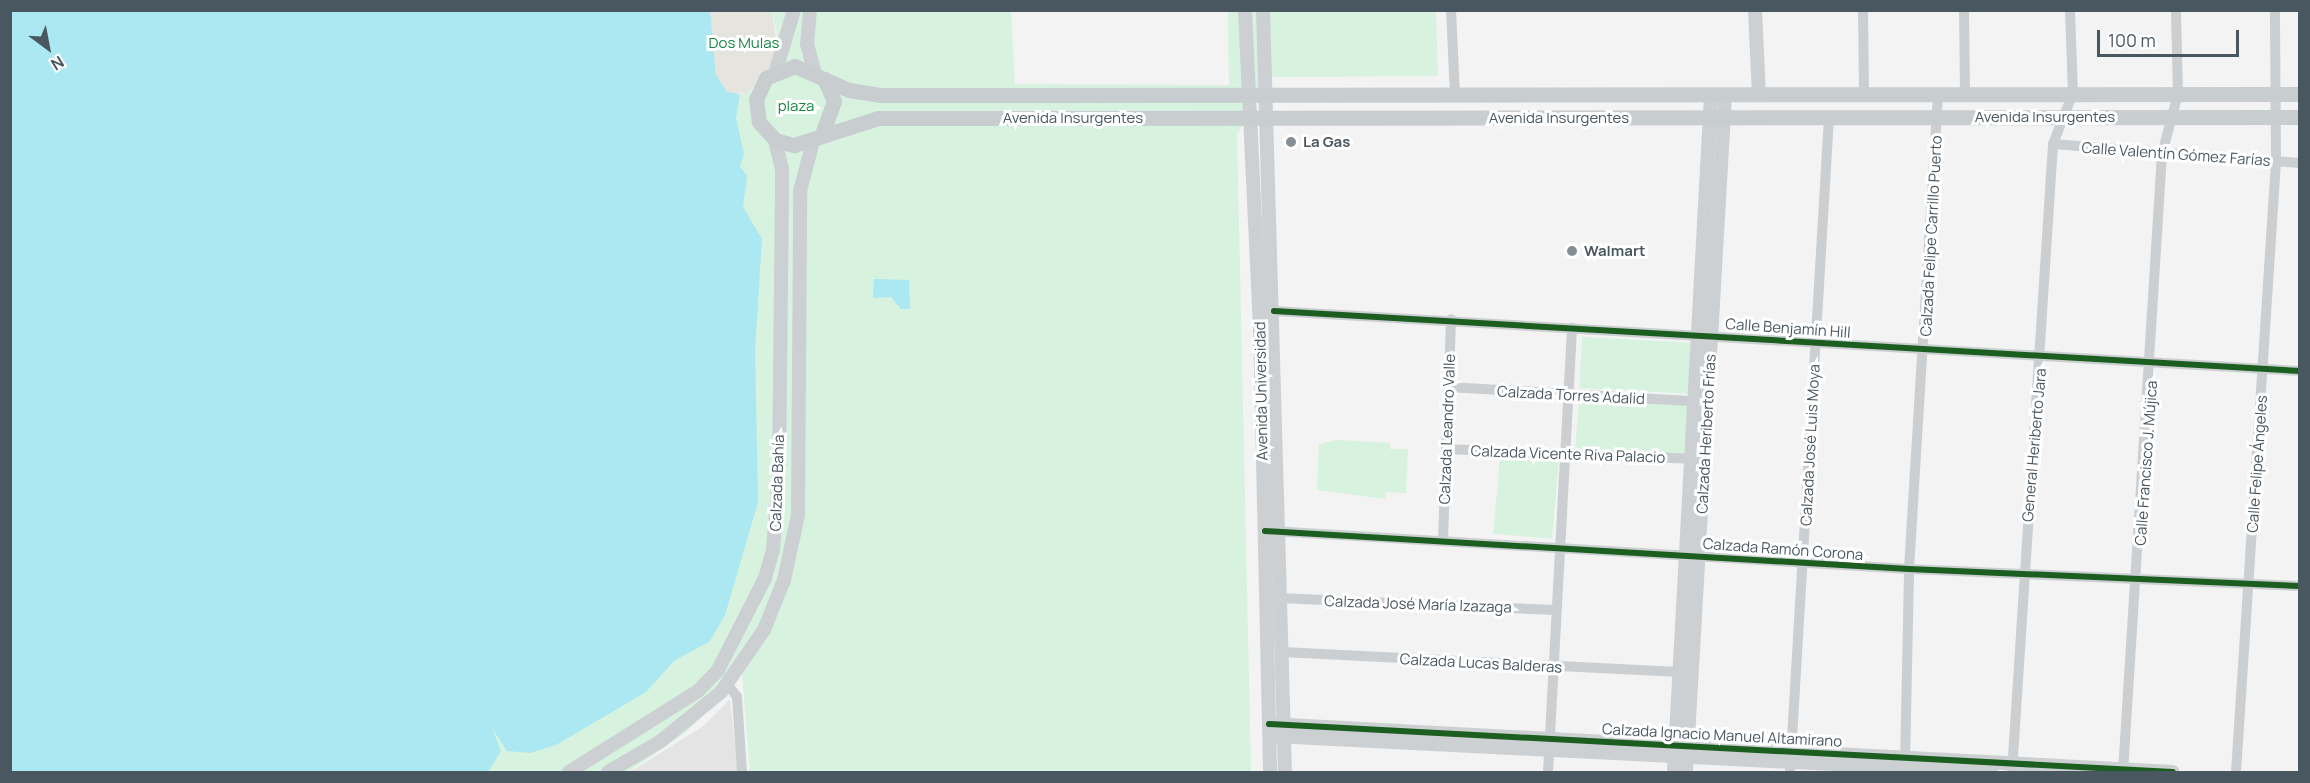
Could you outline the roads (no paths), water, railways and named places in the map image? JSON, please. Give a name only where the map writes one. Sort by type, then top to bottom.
[{"type":"main road","points":[[794,10],[776,70],[759,87],[755,105],[759,122],[775,140],[794,145],[817,137],[834,101],[819,74],[807,44],[810,10]]},
{"type":"main road","name":"Avenida Universidad","points":[[1245,10],[1271,531],[1276,730],[1285,772]]},
{"type":"main road","name":"Avenida Universidad","points":[[1263,10],[1274,311],[1271,531],[1283,652],[1270,772]]},
{"type":"main road","points":[[1755,10],[1759,94]]},
{"type":"main road","points":[[776,70],[795,66],[819,74]]},
{"type":"main road","name":"Avenida Insurgentes","points":[[819,74],[880,95],[2300,94]]},
{"type":"main road","points":[[1074,118],[1078,95]]},
{"type":"main road","name":"Calzada Heriberto Frías","points":[[1674,772],[1681,751],[1718,95]]},
{"type":"main road","name":"Avenida Insurgentes","points":[[817,137],[878,118],[2300,117]]},
{"type":"main road","name":"Calzada Bahía","points":[[608,772],[695,716],[728,684],[776,604],[798,515],[800,191],[817,137]]},
{"type":"main road","name":"Calzada Bahía","points":[[574,771],[698,691],[718,670],[765,578],[774,541],[779,474],[782,169],[775,140]]},
{"type":"main road","name":"Calzada Heriberto Frías","points":[[1686,772],[1681,751],[1679,672],[1692,555],[1691,459],[1694,400],[1705,334]]},
{"type":"main road","name":"Calzada Ignacio Manuel Altamirano","points":[[1276,730],[1681,751],[1791,763],[2173,772]]},
{"type":"main road","name":"Calzada Ignacio Manuel Altamirano","points":[[1905,764],[1991,772]]},
{"type":"street","points":[[1451,10],[1455,95]]},
{"type":"street","points":[[1863,10],[1864,94]]},
{"type":"street","points":[[1964,10],[1965,94]]},
{"type":"street","points":[[2070,10],[2073,93]]},
{"type":"street","name":"Calle Francisco J. Mújica","points":[[2123,771],[2153,361],[2162,154],[2170,117],[2178,94],[2176,10]]},
{"type":"street","name":"Calle Felipe Ángeles","points":[[2236,772],[2276,162],[2275,10]]},
{"type":"street","name":"General Heriberto Jara","points":[[2014,768],[2022,574],[2041,358],[2053,144],[2060,117],[2073,93]]},
{"type":"street","name":"Calzada Felipe Carrillo Puerto","points":[[1905,764],[1908,569],[1924,349],[1938,94]]},
{"type":"street","name":"Calzada José Luis Moya","points":[[1791,763],[1829,117]]},
{"type":"street","name":"Calle Valentín Gómez Farías","points":[[2053,144],[2300,163]]},
{"type":"street","name":"Calle Benjamín Hill","points":[[1274,311],[1705,334],[2041,358],[2153,361],[2300,371]]},
{"type":"street","name":"Calzada Leandro Valle","points":[[1443,539],[1451,320]]},
{"type":"street","points":[[1548,772],[1555,667],[1565,395],[1572,328]]},
{"type":"street","name":"Calzada Torres Adalid","points":[[1448,387],[1565,395],[1694,400]]},
{"type":"street","name":"Calzada Vicente Riva Palacio","points":[[1446,449],[1691,459]]},
{"type":"street","name":"Calzada Ramón Corona","points":[[1271,531],[1443,539],[1908,569],[2300,586]]},
{"type":"street","name":"Calzada José María Izazaga","points":[[1279,598],[1556,610]]},
{"type":"street","name":"Calzada Lucas Balderas","points":[[1283,652],[1679,672]]},
{"type":"street","points":[[728,684],[737,698],[742,772]]},
{"type":"water","points":[[10,11],[710,11],[716,75],[727,92],[740,94],[736,118],[744,154],[740,166],[747,176],[743,207],[762,239],[755,349],[758,502],[725,615],[710,641],[674,661],[646,692],[556,745],[530,753],[507,751],[492,728],[501,751],[488,772],[11,772]]},
{"type":"water","points":[[874,279],[909,280],[910,309],[901,309],[891,297],[873,298]]},
{"type":"place","name":"La Gas","points":[[1291,142]]},
{"type":"place","name":"Walmart","points":[[1572,251]]},
{"type":"park label","name":"Dos Mulas","points":[[744,43]]},
{"type":"park label","name":"plaza","points":[[796,106]]}]
